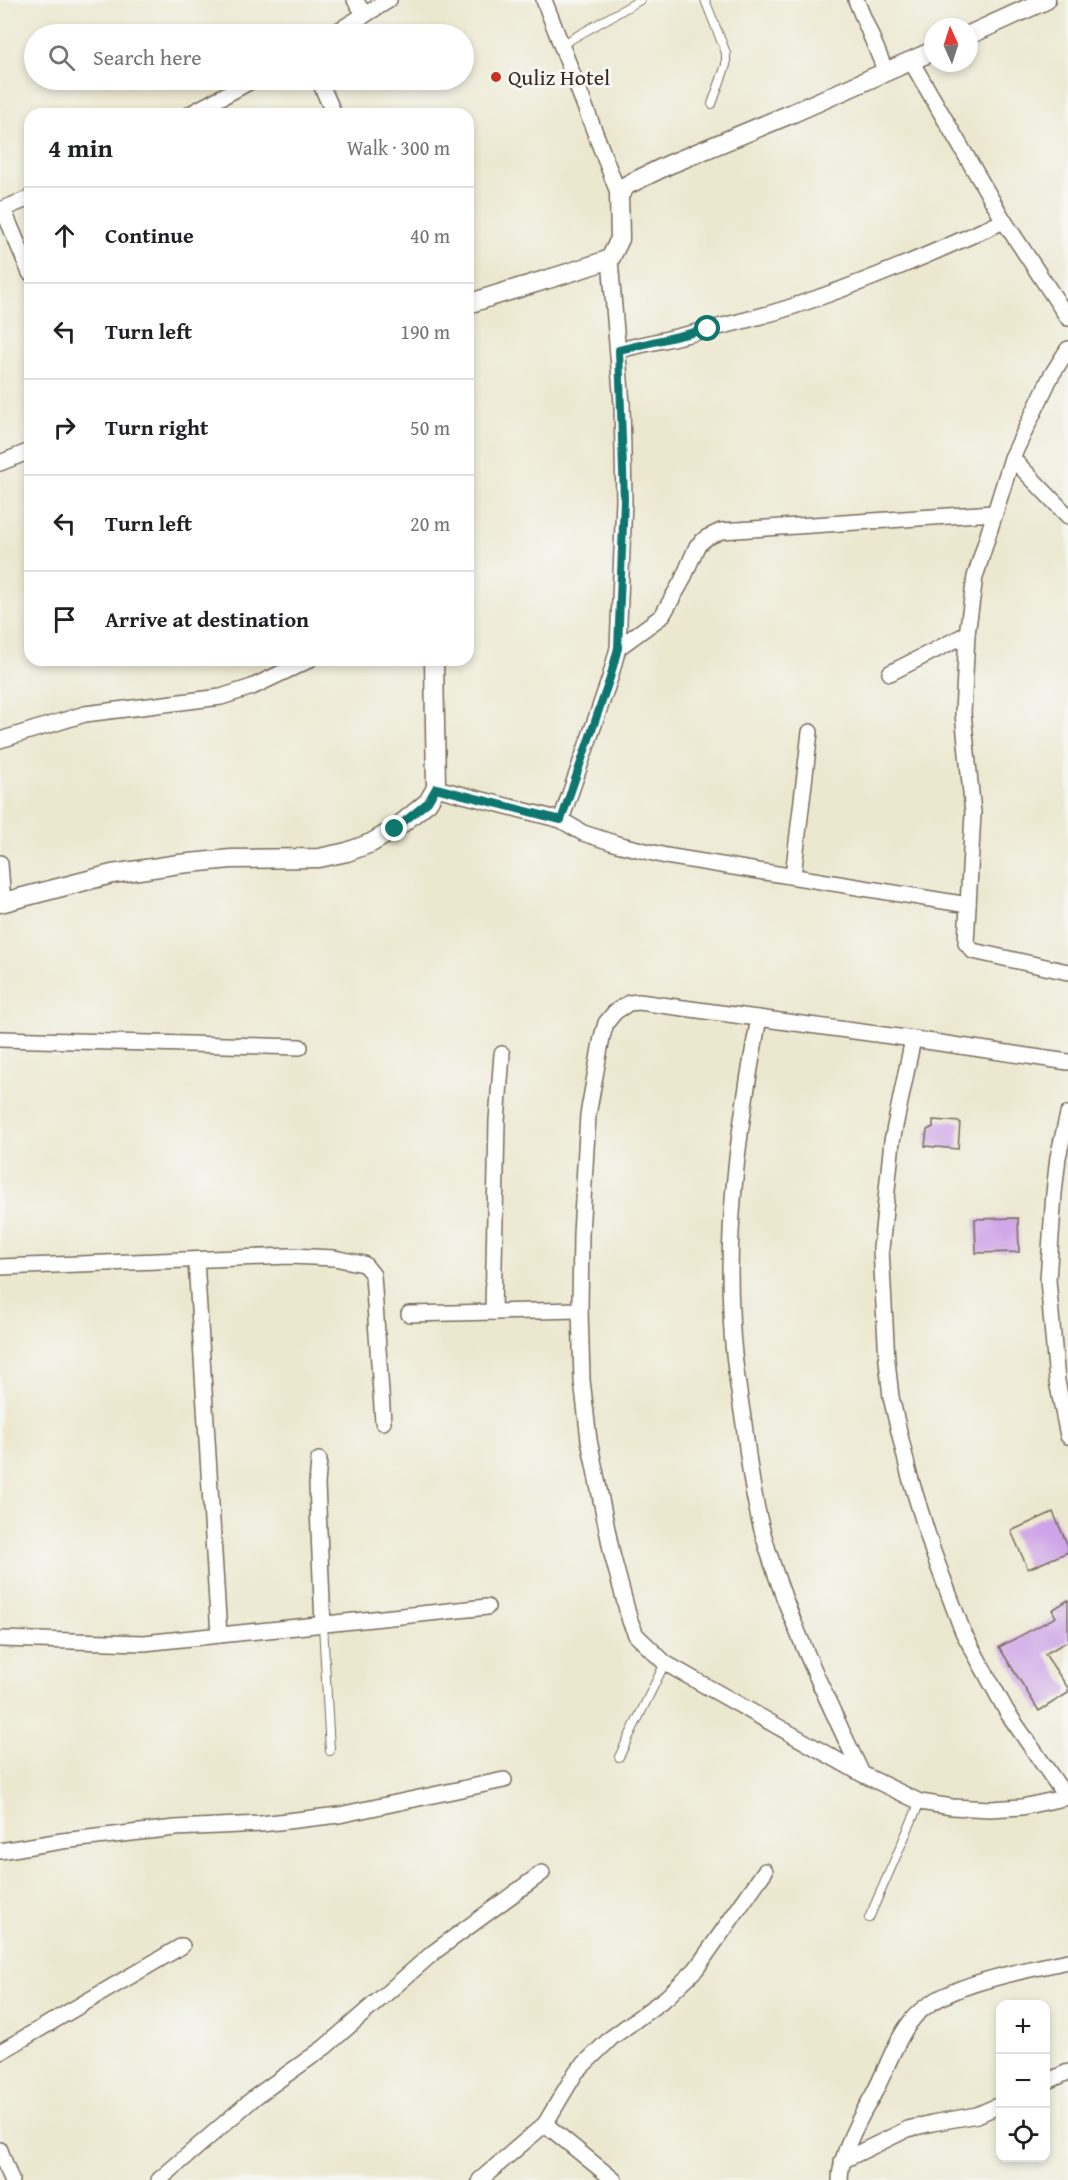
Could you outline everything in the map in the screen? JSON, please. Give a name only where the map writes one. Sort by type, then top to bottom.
[{"type":"street","points":[[355,0],[365,15]]},
{"type":"street","points":[[350,24],[388,0]]},
{"type":"street","points":[[544,0],[619,195],[620,239],[610,259],[619,350],[624,500],[618,648],[610,678],[561,820]]},
{"type":"street","points":[[856,0],[886,72]]},
{"type":"street","points":[[978,31],[1046,0]]},
{"type":"street","points":[[619,195],[627,185],[668,165],[924,55]]},
{"type":"street","points":[[911,61],[1004,221],[1068,318]]},
{"type":"street","points":[[201,108],[234,90]]},
{"type":"street","points":[[323,90],[331,108]]},
{"type":"street","points":[[24,201],[2,210],[24,260]]},
{"type":"street","points":[[619,350],[750,319],[789,307],[879,275],[1004,221]]},
{"type":"street","points":[[474,302],[610,259]]},
{"type":"street","points":[[1068,349],[1051,376],[1012,458],[975,577],[967,634],[963,713],[973,813],[966,943],[973,951],[1068,972]]},
{"type":"street","points":[[0,463],[24,453]]},
{"type":"street","points":[[1012,458],[1068,516]]},
{"type":"street","points":[[618,648],[662,616],[682,581],[697,546],[706,538],[721,531],[994,513]]},
{"type":"street","points":[[890,673],[967,634]]},
{"type":"street","points":[[0,740],[85,714],[221,697],[252,687],[296,666]]},
{"type":"street","points":[[0,863],[1,903],[112,874],[231,859],[319,858],[347,852],[371,843],[402,824],[428,802],[436,788],[434,666]]},
{"type":"street","points":[[793,876],[810,732]]},
{"type":"street","points":[[436,788],[561,820],[583,833],[634,849],[968,905]]},
{"type":"street","points":[[913,1039],[892,1141],[881,1249],[891,1397],[909,1474],[929,1541],[963,1632],[1006,1712],[1067,1797],[1022,1807],[990,1809],[952,1807],[920,1802],[862,1774],[665,1663],[636,1635],[612,1554],[589,1440],[582,1380],[580,1310],[588,1115],[606,1023],[620,1008],[629,1003],[639,1002],[759,1018],[913,1039],[1068,1062]]},
{"type":"street","points":[[759,1018],[737,1144],[733,1199],[731,1312],[741,1404],[756,1508],[772,1563],[814,1672],[862,1774]]},
{"type":"street","points":[[0,1039],[300,1047]]},
{"type":"street","points":[[493,1312],[497,1121],[502,1054]]},
{"type":"street","points":[[1068,1114],[1058,1157],[1048,1280],[1057,1381],[1068,1436]]},
{"type":"street","points":[[0,1267],[290,1256],[334,1258],[364,1264],[373,1275],[382,1422]]},
{"type":"street","points":[[196,1260],[219,1635]]},
{"type":"street","points":[[409,1314],[580,1310]]},
{"type":"street","points":[[319,1460],[317,1484],[323,1625]]},
{"type":"street","points":[[0,1639],[144,1643],[487,1607]]},
{"type":"street","points":[[0,1851],[62,1841],[175,1828],[261,1824],[339,1815],[504,1780]]},
{"type":"street","points":[[480,2180],[545,2124],[576,2072],[611,2038],[667,1997],[696,1969],[765,1871]]},
{"type":"street","points":[[159,2180],[255,2097],[325,2047],[434,1952],[542,1873]]},
{"type":"street","points":[[0,2052],[182,1946]]},
{"type":"street","points":[[840,2180],[842,2161],[862,2113],[912,2019],[946,1995],[1001,1976],[1068,1961]]},
{"type":"street","points":[[1050,2080],[1068,2072]]},
{"type":"street","points":[[842,2161],[908,2129],[977,2115],[996,2107]]},
{"type":"street","points":[[545,2124],[614,2180]]},
{"type":"street","points":[[0,2150],[11,2180]]},
{"type":"lane","points":[[561,45],[640,0]]},
{"type":"lane","points":[[705,0],[726,53],[726,65],[712,104]]},
{"type":"lane","points":[[323,1625],[330,1751]]},
{"type":"lane","points":[[619,1757],[665,1663]]},
{"type":"lane","points":[[869,1918],[920,1802]]},
{"type":"building","points":[[933,1120],[960,1122],[958,1149],[925,1146],[927,1130],[933,1127]]},
{"type":"building","points":[[1018,1218],[1019,1252],[976,1253],[975,1219]]},
{"type":"building","points":[[1053,1512],[1068,1546],[1068,1552],[1028,1569],[1011,1531]]},
{"type":"building","points":[[1068,1600],[1068,1641],[1045,1654],[1068,1688],[1068,1693],[1039,1711],[999,1647],[1056,1617],[1052,1610]]},
{"type":"place","name":"Quliz Hotel","points":[[496,77]]},
{"type":"route","points":[[395,829],[428,802],[436,788],[561,820],[610,678],[618,648],[624,500],[619,350],[708,329]]}]
